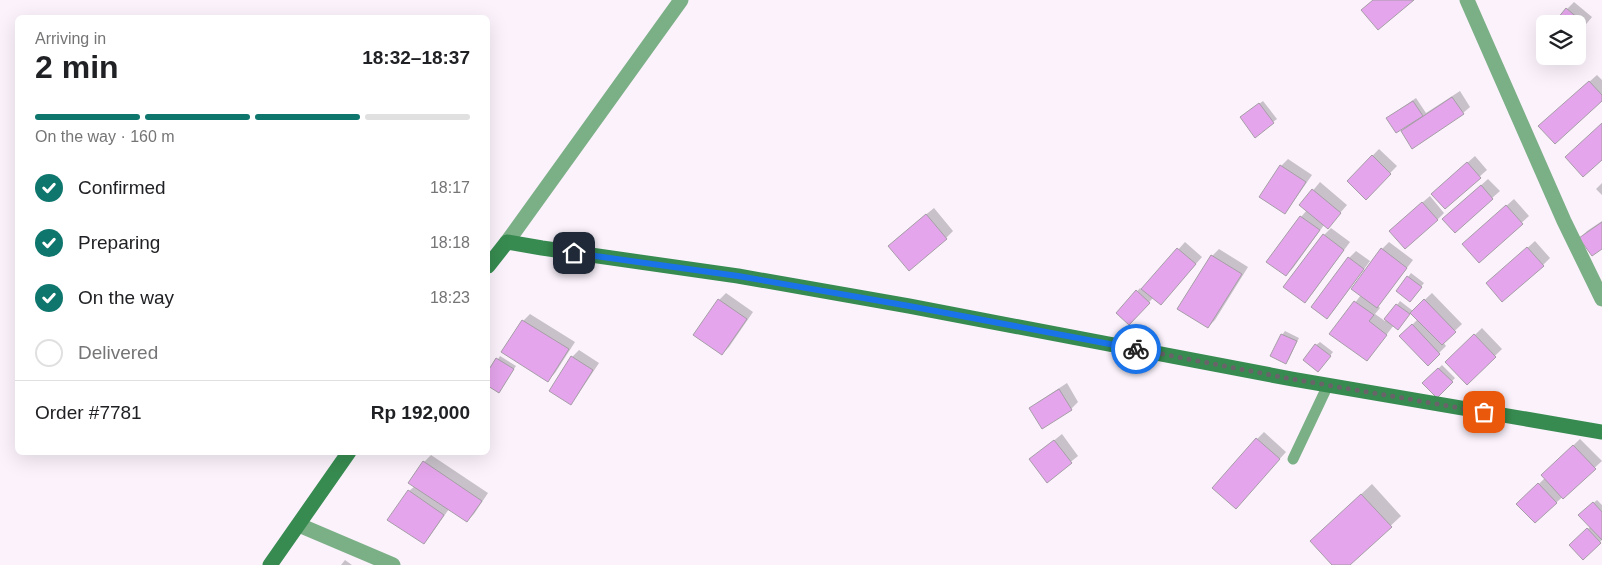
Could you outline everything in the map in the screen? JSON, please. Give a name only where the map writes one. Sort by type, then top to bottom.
[{"type":"street","points":[[490,263],[681,0]]},
{"type":"street","points":[[1467,0],[1564,221],[1602,299]]},
{"type":"street","points":[[507,242],[738,276],[909,306],[1328,385],[1602,432]]},
{"type":"street","points":[[270,565],[347,455]]},
{"type":"street","points":[[299,525],[393,565]]},
{"type":"lane","points":[[1293,459],[1328,385]]},
{"type":"building","points":[[1373,0],[1414,0],[1378,30],[1361,10]]},
{"type":"building","points":[[1566,8],[1574,15],[1560,15]]},
{"type":"building","points":[[1589,81],[1602,95],[1602,101],[1555,144],[1538,126]]},
{"type":"building","points":[[1452,97],[1464,114],[1412,149],[1401,131]]},
{"type":"building","points":[[1413,101],[1423,116],[1396,133],[1386,118]]},
{"type":"building","points":[[1259,103],[1274,123],[1255,138],[1240,117]]},
{"type":"building","points":[[1602,123],[1602,160],[1583,177],[1565,157]]},
{"type":"building","points":[[1372,155],[1391,174],[1366,200],[1347,181]]},
{"type":"building","points":[[1467,162],[1481,178],[1445,209],[1431,194]]},
{"type":"building","points":[[1280,165],[1306,182],[1285,214],[1259,197]]},
{"type":"building","points":[[1481,185],[1493,199],[1455,233],[1442,219]]},
{"type":"building","points":[[1312,189],[1341,213],[1328,229],[1299,205]]},
{"type":"building","points":[[1422,202],[1438,220],[1405,249],[1389,231]]},
{"type":"building","points":[[1506,205],[1523,224],[1479,263],[1462,244]]},
{"type":"building","points":[[926,214],[947,239],[909,271],[888,246]]},
{"type":"building","points":[[1300,216],[1320,230],[1286,276],[1266,262]]},
{"type":"building","points":[[1602,222],[1602,249],[1592,256],[1579,238]]},
{"type":"building","points":[[1323,234],[1344,250],[1305,303],[1283,287]]},
{"type":"building","points":[[1527,247],[1544,266],[1502,302],[1486,283]]},
{"type":"building","points":[[1177,248],[1196,264],[1161,305],[1141,289]]},
{"type":"building","points":[[1381,248],[1407,268],[1377,308],[1351,289]]},
{"type":"building","points":[[1211,255],[1242,274],[1208,328],[1177,309]]},
{"type":"building","points":[[1348,257],[1364,269],[1327,319],[1311,307]]},
{"type":"building","points":[[1407,276],[1422,287],[1410,302],[1396,291]]},
{"type":"building","points":[[1136,290],[1150,303],[1129,325],[1116,313]]},
{"type":"building","points":[[718,299],[747,319],[722,355],[693,335]]},
{"type":"building","points":[[1424,299],[1456,332],[1442,345],[1410,313]]},
{"type":"building","points":[[1354,301],[1374,315],[1369,321],[1387,335],[1367,361],[1329,334]]},
{"type":"building","points":[[1396,304],[1410,314],[1398,330],[1384,319]]},
{"type":"building","points":[[522,320],[569,349],[548,382],[501,352]]},
{"type":"building","points":[[1412,324],[1440,354],[1428,366],[1399,336]]},
{"type":"building","points":[[1281,334],[1297,341],[1286,364],[1270,356]]},
{"type":"building","points":[[1474,334],[1496,357],[1467,385],[1445,362]]},
{"type":"building","points":[[1315,344],[1331,356],[1318,372],[1303,360]]},
{"type":"building","points":[[571,356],[593,370],[571,405],[549,391]]},
{"type":"building","points":[[496,358],[514,369],[499,393],[490,387],[490,368]]},
{"type":"building","points":[[1438,368],[1453,382],[1437,398],[1422,383]]},
{"type":"building","points":[[1059,389],[1072,410],[1042,429],[1029,408]]},
{"type":"building","points":[[1256,438],[1280,459],[1236,509],[1212,488]]},
{"type":"building","points":[[1054,440],[1072,463],[1047,483],[1029,459]]},
{"type":"building","points":[[1573,445],[1596,469],[1563,499],[1541,475]]},
{"type":"building","points":[[423,461],[482,501],[467,522],[408,483]]},
{"type":"building","points":[[1538,483],[1557,503],[1535,523],[1516,504]]},
{"type":"building","points":[[408,490],[444,515],[424,544],[387,520]]},
{"type":"building","points":[[1361,494],[1392,527],[1350,565],[1332,565],[1310,541]]},
{"type":"building","points":[[1593,502],[1602,512],[1602,540],[1578,515]]},
{"type":"building","points":[[1587,528],[1601,543],[1583,560],[1569,545]]},
{"type":"way so far","points":[[1136,349],[1292,379],[1484,412]]},
{"type":"route","points":[[574,253],[738,276],[1136,349]]}]
